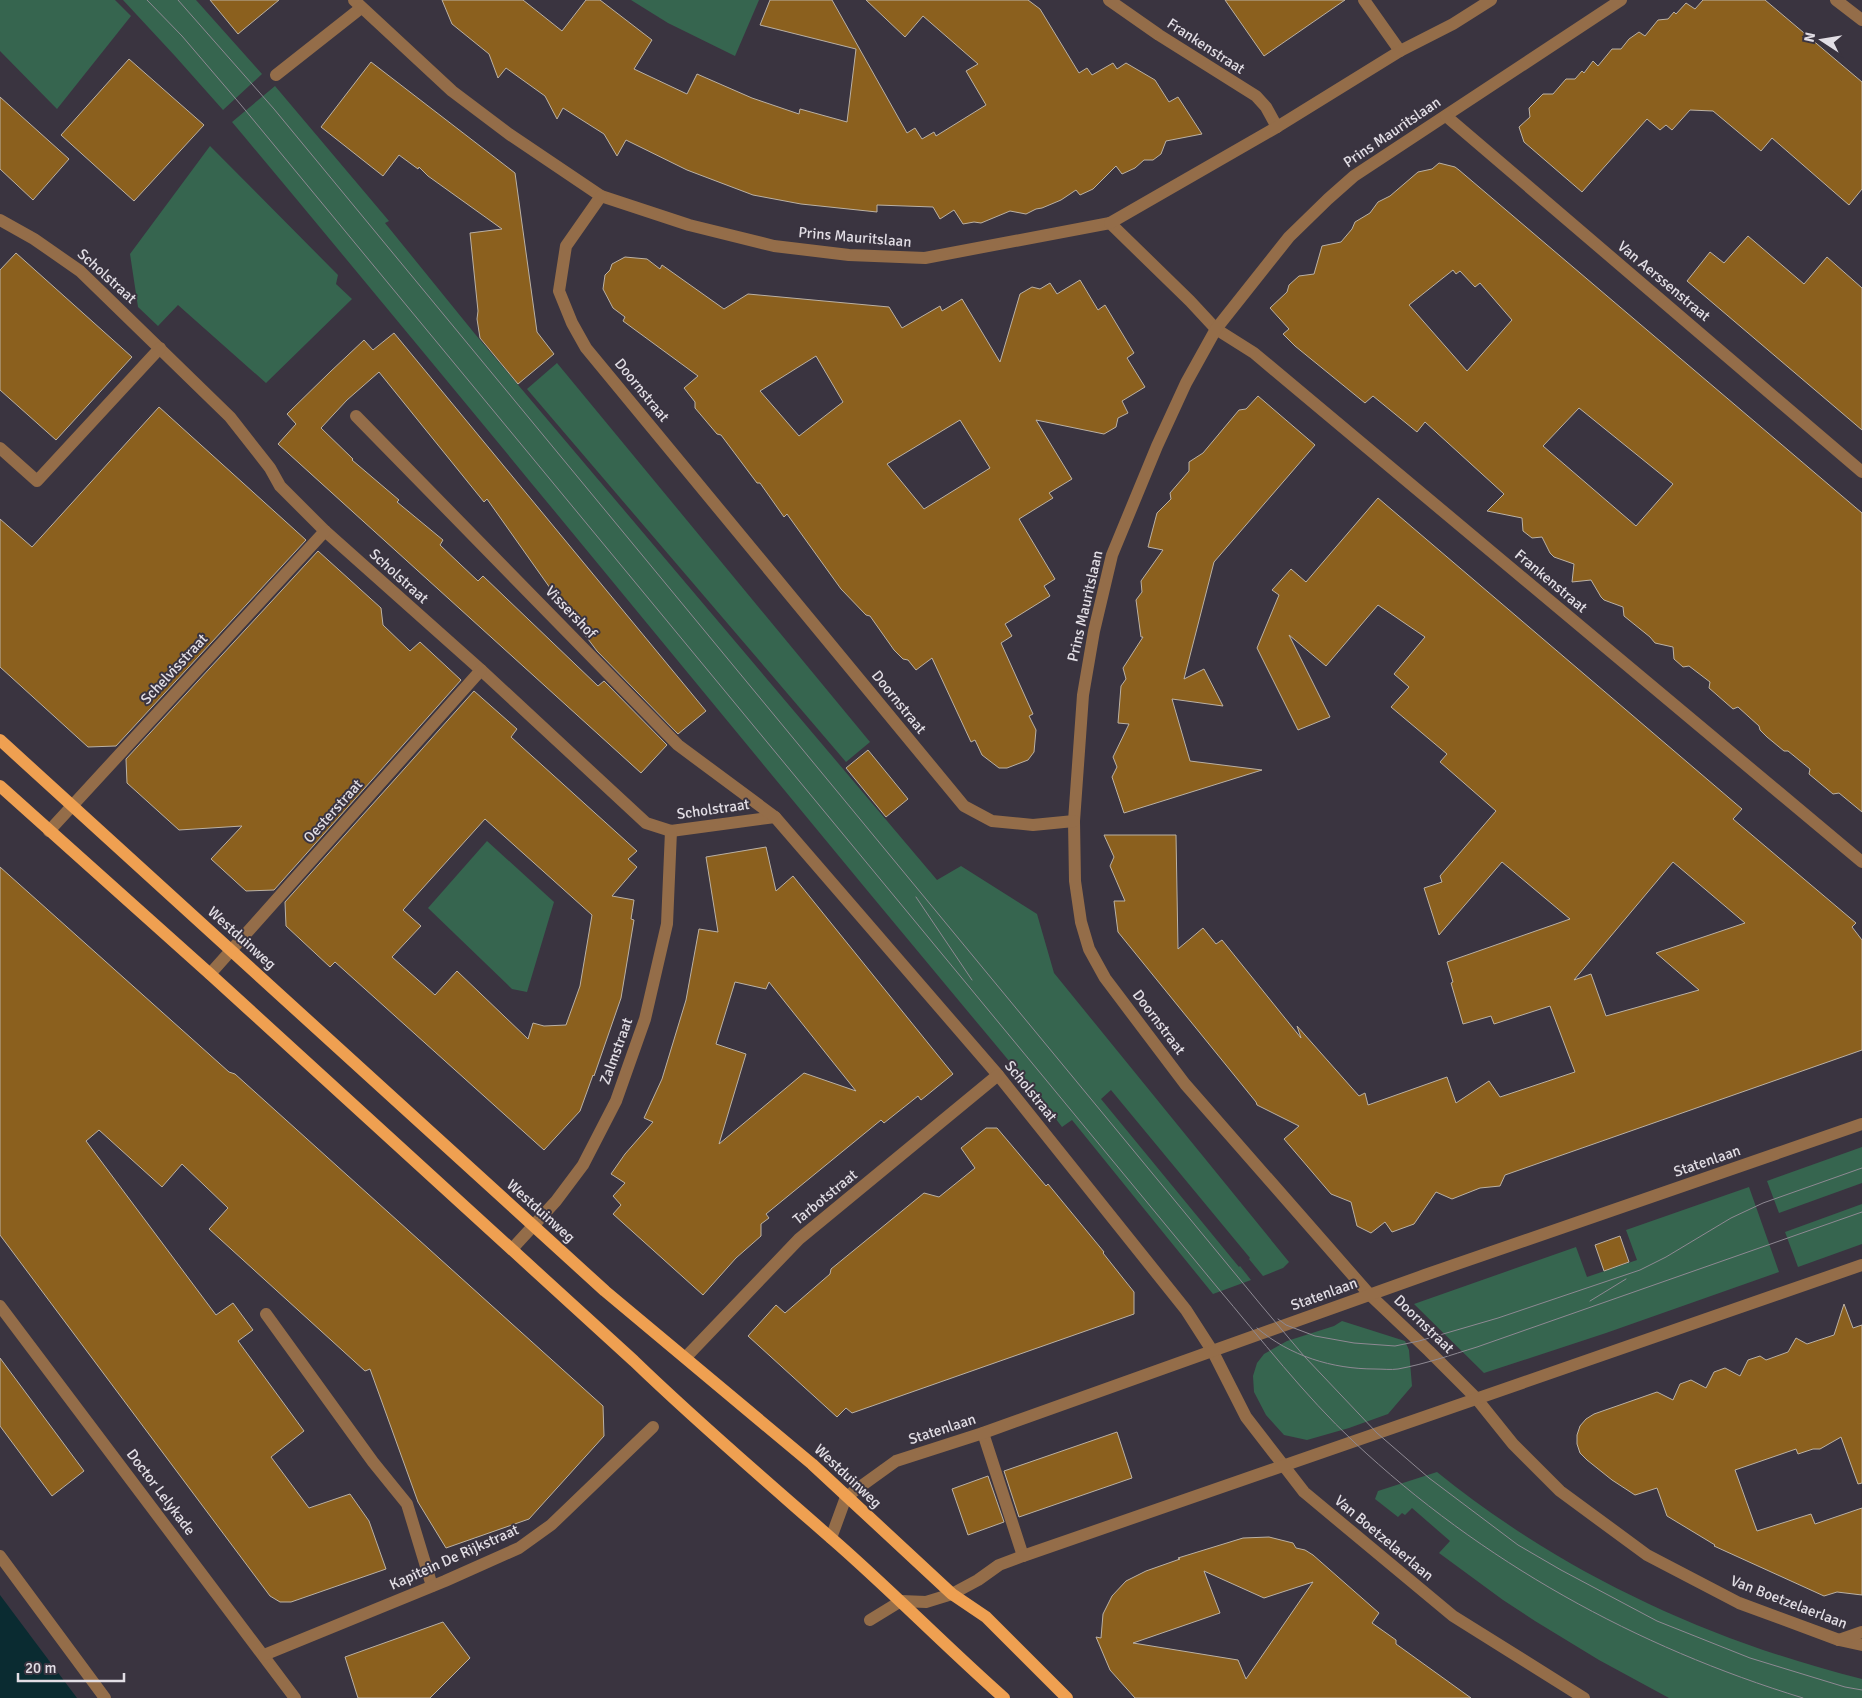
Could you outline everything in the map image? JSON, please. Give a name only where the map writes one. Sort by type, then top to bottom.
[{"type":"main road","name":"Westduinweg","points":[[0,740],[605,1291],[806,1459],[952,1594],[986,1617],[1067,1698]]},
{"type":"main road","points":[[0,786],[210,974],[512,1249],[671,1397],[902,1601],[953,1653],[1004,1698]]},
{"type":"street","name":"Frankenstraat","points":[[1109,0],[1159,35],[1256,96],[1266,107],[1277,127]]},
{"type":"street","points":[[1364,0],[1400,51]]},
{"type":"street","name":"Prins Mauritslaan","points":[[601,196],[689,225],[765,244],[849,256],[925,258],[1110,223],[1277,127],[1400,51],[1453,24],[1491,0]]},
{"type":"street","name":"Prins Mauritslaan","points":[[1074,821],[1083,695],[1094,631],[1112,556],[1157,446],[1186,382],[1216,329],[1289,237],[1354,176],[1621,0]]},
{"type":"street","points":[[1836,0],[1862,20]]},
{"type":"street","points":[[276,75],[357,4],[452,91],[509,134],[601,196]]},
{"type":"street","name":"Van Aerssenstraat","points":[[1446,116],[1862,472]]},
{"type":"street","name":"Doornstraat","points":[[601,196],[566,246],[559,291],[572,323],[586,348],[964,806],[992,821],[1033,825],[1074,821],[1075,881],[1081,922],[1089,949],[1105,978],[1185,1084],[1345,1268],[1370,1295],[1476,1398]]},
{"type":"street","name":"Scholstraat","points":[[0,220],[34,239],[80,271],[230,416],[270,468],[280,486],[325,531],[481,670],[646,823],[671,831],[775,817],[998,1075],[1186,1310],[1213,1352]]},
{"type":"street","points":[[1110,223],[1202,312],[1216,329]]},
{"type":"street","name":"Frankenstraat","points":[[1216,329],[1254,353],[1862,862]]},
{"type":"street","points":[[0,448],[37,481],[160,348]]},
{"type":"street","name":"Vissershof","points":[[356,416],[678,745],[775,817]]},
{"type":"street","name":"Schelvisstraat","points":[[49,830],[325,531]]},
{"type":"street","name":"Oesterstraat","points":[[210,974],[481,670]]},
{"type":"street","name":"Zalmstraat","points":[[512,1249],[556,1201],[582,1166],[616,1101],[645,1019],[667,924],[671,831]]},
{"type":"street","name":"Tarbotstraat","points":[[686,1358],[800,1240],[998,1075]]},
{"type":"street","name":"Statenlaan","points":[[846,1497],[896,1461],[983,1433],[1370,1295],[1862,1124]]},
{"type":"street","points":[[870,1620],[902,1601],[926,1602],[952,1594],[978,1580],[999,1565],[1024,1556],[1862,1265]]},
{"type":"street","name":"Doctor Lelykade","points":[[0,1306],[295,1698]]},
{"type":"street","points":[[266,1314],[373,1462],[406,1504],[432,1586]]},
{"type":"street","name":"Van Boetzelaerlaan","points":[[1213,1352],[1246,1417],[1304,1492],[1453,1616],[1584,1698]]},
{"type":"street","name":"Van Boetzelaerlaan","points":[[1476,1398],[1513,1444],[1560,1491],[1647,1555],[1739,1603],[1838,1640],[1862,1645]]},
{"type":"street","name":"Kapitein De Rijkstraat","points":[[264,1655],[445,1581],[508,1554],[530,1542],[582,1496],[653,1427]]},
{"type":"street","points":[[983,1433],[1024,1556]]},
{"type":"street","points":[[831,1538],[846,1497]]},
{"type":"street","points":[[0,1556],[105,1698]]},
{"type":"street","points":[[1838,1640],[1862,1632]]},
{"type":"green space","points":[[0,0],[115,0],[131,16],[57,109],[0,51]]},
{"type":"green space","points":[[123,0],[196,0],[262,74],[223,110]]},
{"type":"green space","points":[[631,0],[759,0],[735,56],[668,23]]},
{"type":"green space","points":[[275,86],[389,221],[385,223],[475,334],[937,880],[961,866],[1037,914],[1054,973],[1289,1262],[1283,1268],[1263,1276],[1111,1090],[1101,1099],[1251,1280],[1213,1294],[1072,1120],[1062,1127],[1040,1098],[232,122]]},
{"type":"green space","points":[[210,146],[338,275],[336,284],[352,299],[266,383],[178,305],[158,326],[138,307],[130,254]]},
{"type":"green space","points":[[557,363],[870,742],[846,762],[527,389]]},
{"type":"green space","points":[[487,841],[554,902],[527,992],[512,989],[428,908]]},
{"type":"green space","points":[[1862,1147],[1862,1183],[1779,1213],[1767,1181]]},
{"type":"green space","points":[[1749,1187],[1779,1272],[1606,1333],[1484,1373],[1414,1304],[1576,1247],[1587,1277],[1637,1260],[1626,1230]]},
{"type":"green space","points":[[1862,1204],[1862,1244],[1798,1267],[1785,1232]]},
{"type":"green space","points":[[1342,1321],[1405,1341],[1409,1350],[1412,1386],[1388,1414],[1307,1440],[1284,1435],[1266,1415],[1254,1392],[1253,1376],[1257,1363],[1264,1354],[1287,1341],[1334,1326]]},
{"type":"green space","points":[[1437,1472],[1485,1508],[1534,1541],[1586,1572],[1638,1599],[1692,1623],[1804,1663],[1862,1679],[1862,1698],[1669,1698],[1599,1660],[1535,1621],[1439,1553],[1450,1541],[1412,1508],[1405,1515],[1402,1513],[1398,1517],[1375,1499],[1378,1491]]},
{"type":"shaded area","points":[[0,1595],[77,1698],[0,1698]]},
{"type":"building","points":[[210,0],[279,0],[238,34]]},
{"type":"building","points":[[442,0],[523,0],[562,31],[586,0],[600,0],[652,40],[634,69],[687,94],[697,74],[752,98],[799,114],[800,109],[847,122],[856,49],[760,25],[770,0],[832,0],[907,133],[915,128],[922,139],[934,132],[936,136],[986,105],[966,71],[978,64],[923,16],[905,37],[866,0],[1028,0],[1040,9],[1079,73],[1087,68],[1092,75],[1113,63],[1117,69],[1126,63],[1155,80],[1169,102],[1178,97],[1202,134],[1166,141],[1161,154],[1153,160],[1144,160],[1135,168],[1122,174],[1116,166],[1093,189],[1080,195],[1076,190],[1061,200],[1026,214],[1010,211],[981,223],[963,224],[954,210],[940,219],[933,207],[877,205],[877,212],[801,204],[753,195],[687,170],[626,140],[617,156],[604,134],[563,108],[557,119],[545,96],[506,68],[498,78],[489,54],[452,24]]},
{"type":"building","points":[[1225,0],[1345,0],[1264,56]]},
{"type":"building","points":[[1703,0],[1765,0],[1862,82],[1862,189],[1849,205],[1772,138],[1761,151],[1713,111],[1690,110],[1672,130],[1666,125],[1660,130],[1647,119],[1582,192],[1524,142],[1519,127],[1530,117],[1529,108],[1543,94],[1553,94],[1566,79],[1575,79],[1582,71],[1584,73],[1593,61],[1598,66],[1612,49],[1621,49],[1629,39],[1639,32],[1645,36],[1658,20],[1668,19],[1674,12],[1676,14],[1686,3],[1695,9]]},
{"type":"building","points":[[129,59],[204,125],[134,201],[61,135]]},
{"type":"building","points":[[371,62],[515,173],[537,332],[554,354],[518,384],[480,338],[477,319],[478,311],[470,233],[502,229],[428,176],[419,167],[418,169],[399,155],[383,176],[321,127]]},
{"type":"building","points":[[0,97],[69,159],[33,200],[0,169]]},
{"type":"building","points":[[1439,163],[1455,167],[1459,170],[1862,513],[1862,812],[1839,793],[1833,794],[1809,774],[1810,769],[1767,737],[1760,730],[1759,726],[1738,707],[1733,709],[1709,688],[1710,682],[1689,666],[1683,667],[1674,659],[1673,647],[1655,643],[1624,616],[1623,607],[1604,600],[1591,580],[1572,582],[1574,564],[1554,557],[1542,537],[1532,538],[1523,531],[1522,518],[1487,511],[1504,494],[1425,422],[1417,432],[1373,396],[1365,403],[1283,334],[1289,329],[1270,308],[1287,292],[1289,285],[1299,276],[1314,274],[1322,246],[1341,242],[1352,229],[1355,222],[1370,213],[1378,202],[1390,196],[1418,172],[1432,169]],"holes":[[[1453,270],[1456,274],[1460,271],[1475,287],[1480,283],[1512,320],[1467,371],[1409,305]],[[1579,408],[1673,484],[1636,526],[1543,446]]]},
{"type":"building","points":[[1748,236],[1804,284],[1827,257],[1862,288],[1862,430],[1687,281],[1710,252],[1724,263]]},
{"type":"building","points":[[16,253],[132,357],[56,440],[0,390],[0,270]]},
{"type":"building","points":[[625,257],[647,259],[660,269],[662,265],[724,309],[748,294],[889,307],[902,328],[940,306],[942,311],[962,299],[1000,362],[1020,294],[1032,287],[1040,289],[1050,283],[1057,294],[1080,280],[1098,310],[1105,305],[1134,353],[1127,358],[1145,387],[1122,401],[1128,413],[1118,418],[1116,427],[1104,434],[1036,420],[1072,479],[1049,493],[1053,498],[1019,519],[1055,579],[1044,586],[1050,596],[1005,624],[1012,636],[1001,643],[1033,714],[1029,716],[1036,730],[1034,752],[1028,760],[1007,768],[999,768],[982,755],[975,740],[971,742],[932,658],[916,670],[908,660],[903,659],[894,650],[870,616],[866,615],[841,589],[787,514],[784,517],[760,483],[757,483],[721,435],[717,434],[695,408],[695,402],[684,388],[698,376],[623,321],[625,317],[613,308],[603,289],[605,275],[610,270],[612,264]],"holes":[[[816,356],[843,402],[799,436],[760,391]],[[960,420],[990,468],[924,509],[887,464]]]},
{"type":"building","points":[[394,333],[706,711],[678,734],[597,651],[487,499],[484,502],[379,372],[347,400],[321,428],[352,460],[399,500],[397,502],[443,540],[440,545],[478,581],[483,576],[598,686],[604,681],[667,745],[641,773],[278,444],[296,424],[287,414],[330,372],[364,340],[373,350]]},
{"type":"building","points":[[1258,396],[1315,445],[1214,562],[1184,679],[1204,669],[1223,706],[1172,699],[1190,761],[1262,770],[1124,813],[1112,777],[1117,767],[1113,757],[1129,724],[1118,723],[1121,686],[1126,679],[1123,668],[1143,637],[1141,637],[1136,600],[1142,592],[1141,581],[1163,550],[1148,547],[1157,513],[1171,499],[1170,493],[1189,471],[1189,462],[1203,453],[1239,410],[1246,409]]},
{"type":"building","points":[[159,407],[306,540],[116,746],[88,747],[0,667],[0,519],[32,547]]},
{"type":"building","points":[[1378,498],[1742,809],[1733,819],[1856,923],[1852,927],[1862,940],[1862,1050],[1505,1175],[1500,1186],[1480,1188],[1452,1199],[1436,1192],[1414,1224],[1392,1232],[1385,1222],[1371,1233],[1357,1226],[1351,1202],[1331,1194],[1284,1139],[1299,1126],[1257,1105],[1118,932],[1114,901],[1125,901],[1110,866],[1114,857],[1104,835],[1176,835],[1178,949],[1203,928],[1216,944],[1222,940],[1301,1038],[1297,1026],[1359,1096],[1365,1093],[1368,1105],[1447,1077],[1456,1103],[1489,1081],[1500,1097],[1575,1072],[1550,1006],[1494,1024],[1491,1016],[1463,1024],[1447,962],[1570,919],[1502,862],[1439,935],[1424,888],[1442,882],[1440,876],[1496,811],[1440,762],[1447,754],[1391,707],[1409,687],[1394,674],[1425,637],[1378,605],[1326,666],[1289,635],[1330,717],[1298,730],[1257,648],[1279,595],[1272,590],[1291,569],[1306,582]],"holes":[[[1673,862],[1745,923],[1656,953],[1699,990],[1606,1016],[1591,974],[1574,980]]]},
{"type":"building","points":[[318,551],[381,608],[383,625],[410,651],[420,642],[461,680],[274,890],[246,891],[211,859],[242,826],[179,830],[127,783],[126,759]]},
{"type":"building","points":[[474,691],[517,729],[511,737],[637,851],[628,859],[637,867],[612,896],[634,900],[631,919],[634,920],[621,998],[580,1111],[544,1150],[335,962],[330,967],[286,926],[285,902]],"holes":[[[485,819],[592,915],[580,986],[566,1025],[544,1026],[533,1023],[528,1039],[457,971],[435,995],[392,957],[421,926],[403,910]]]},
{"type":"building","points":[[868,750],[908,799],[886,817],[846,768]]},
{"type":"building","points":[[766,847],[776,891],[793,876],[953,1074],[921,1100],[918,1096],[884,1123],[881,1120],[766,1214],[769,1218],[761,1224],[761,1236],[736,1258],[703,1295],[613,1214],[621,1205],[613,1196],[625,1183],[611,1174],[625,1154],[653,1122],[644,1118],[662,1079],[686,1000],[699,929],[718,932],[706,857]],"holes":[[[735,982],[766,989],[769,982],[856,1091],[804,1073],[719,1144],[746,1054],[716,1044]]]},
{"type":"building","points":[[0,867],[229,1072],[235,1074],[603,1406],[604,1436],[529,1519],[446,1548],[418,1502],[370,1369],[365,1371],[209,1229],[228,1208],[182,1164],[162,1187],[99,1130],[86,1141],[216,1315],[233,1303],[253,1330],[238,1341],[304,1431],[271,1457],[309,1508],[350,1494],[369,1521],[386,1569],[291,1602],[280,1602],[270,1596],[0,1235]]},
{"type":"building","points":[[986,1128],[997,1128],[1046,1186],[1048,1184],[1104,1252],[1134,1292],[1134,1314],[852,1413],[846,1408],[837,1417],[748,1336],[776,1305],[785,1313],[830,1274],[831,1269],[924,1193],[939,1197],[975,1168],[961,1148]]},
{"type":"building","points":[[1620,1236],[1629,1262],[1604,1271],[1595,1245]]},
{"type":"building","points":[[1844,1304],[1853,1328],[1862,1325],[1862,1483],[1858,1484],[1841,1437],[1820,1449],[1813,1449],[1798,1454],[1796,1449],[1735,1470],[1757,1531],[1811,1514],[1815,1524],[1862,1508],[1862,1595],[1837,1592],[1824,1596],[1714,1546],[1667,1516],[1657,1488],[1635,1495],[1612,1480],[1580,1453],[1577,1435],[1580,1426],[1594,1414],[1657,1392],[1673,1400],[1680,1384],[1691,1380],[1706,1388],[1714,1372],[1725,1368],[1740,1376],[1748,1360],[1760,1356],[1766,1360],[1788,1352],[1796,1338],[1807,1344],[1834,1335]]},
{"type":"building","points":[[0,1358],[84,1471],[52,1496],[0,1426]]},
{"type":"building","points":[[1117,1432],[1132,1478],[1019,1517],[1004,1471]]},
{"type":"building","points":[[988,1476],[1004,1522],[968,1535],[952,1489]]},
{"type":"building","points":[[1269,1537],[1293,1543],[1296,1548],[1305,1550],[1313,1555],[1379,1613],[1372,1623],[1396,1640],[1396,1644],[1471,1698],[1135,1698],[1110,1670],[1096,1637],[1101,1638],[1103,1614],[1112,1596],[1126,1581],[1146,1571],[1180,1559],[1178,1558],[1243,1538]],"holes":[[[1204,1571],[1264,1598],[1313,1582],[1246,1679],[1238,1660],[1133,1643],[1220,1613]]]},
{"type":"building","points":[[443,1622],[470,1658],[430,1698],[358,1698],[345,1657]]},
{"type":"tram line","points":[[147,0],[182,36],[241,105],[1217,1287],[1283,1366],[1336,1424],[1403,1485],[1455,1525],[1508,1562],[1564,1596],[1621,1626],[1680,1653],[1741,1677],[1803,1698]]},
{"type":"tram line","points":[[178,0],[274,109],[1261,1305],[1304,1356],[1377,1433],[1429,1478],[1518,1545],[1657,1621],[1750,1658],[1845,1687],[1862,1690]]},
{"type":"tram line","points":[[916,897],[972,980]]},
{"type":"tram line","points":[[1278,1319],[1286,1325],[1315,1336],[1354,1343],[1395,1346],[1419,1341],[1498,1318],[1640,1270],[1666,1257],[1731,1218],[1763,1203],[1862,1168]]},
{"type":"tram line","points":[[1257,1328],[1283,1346],[1312,1359],[1343,1367],[1398,1369],[1477,1347],[1862,1212]]},
{"type":"tram line","points":[[1590,1301],[1626,1279]]}]
